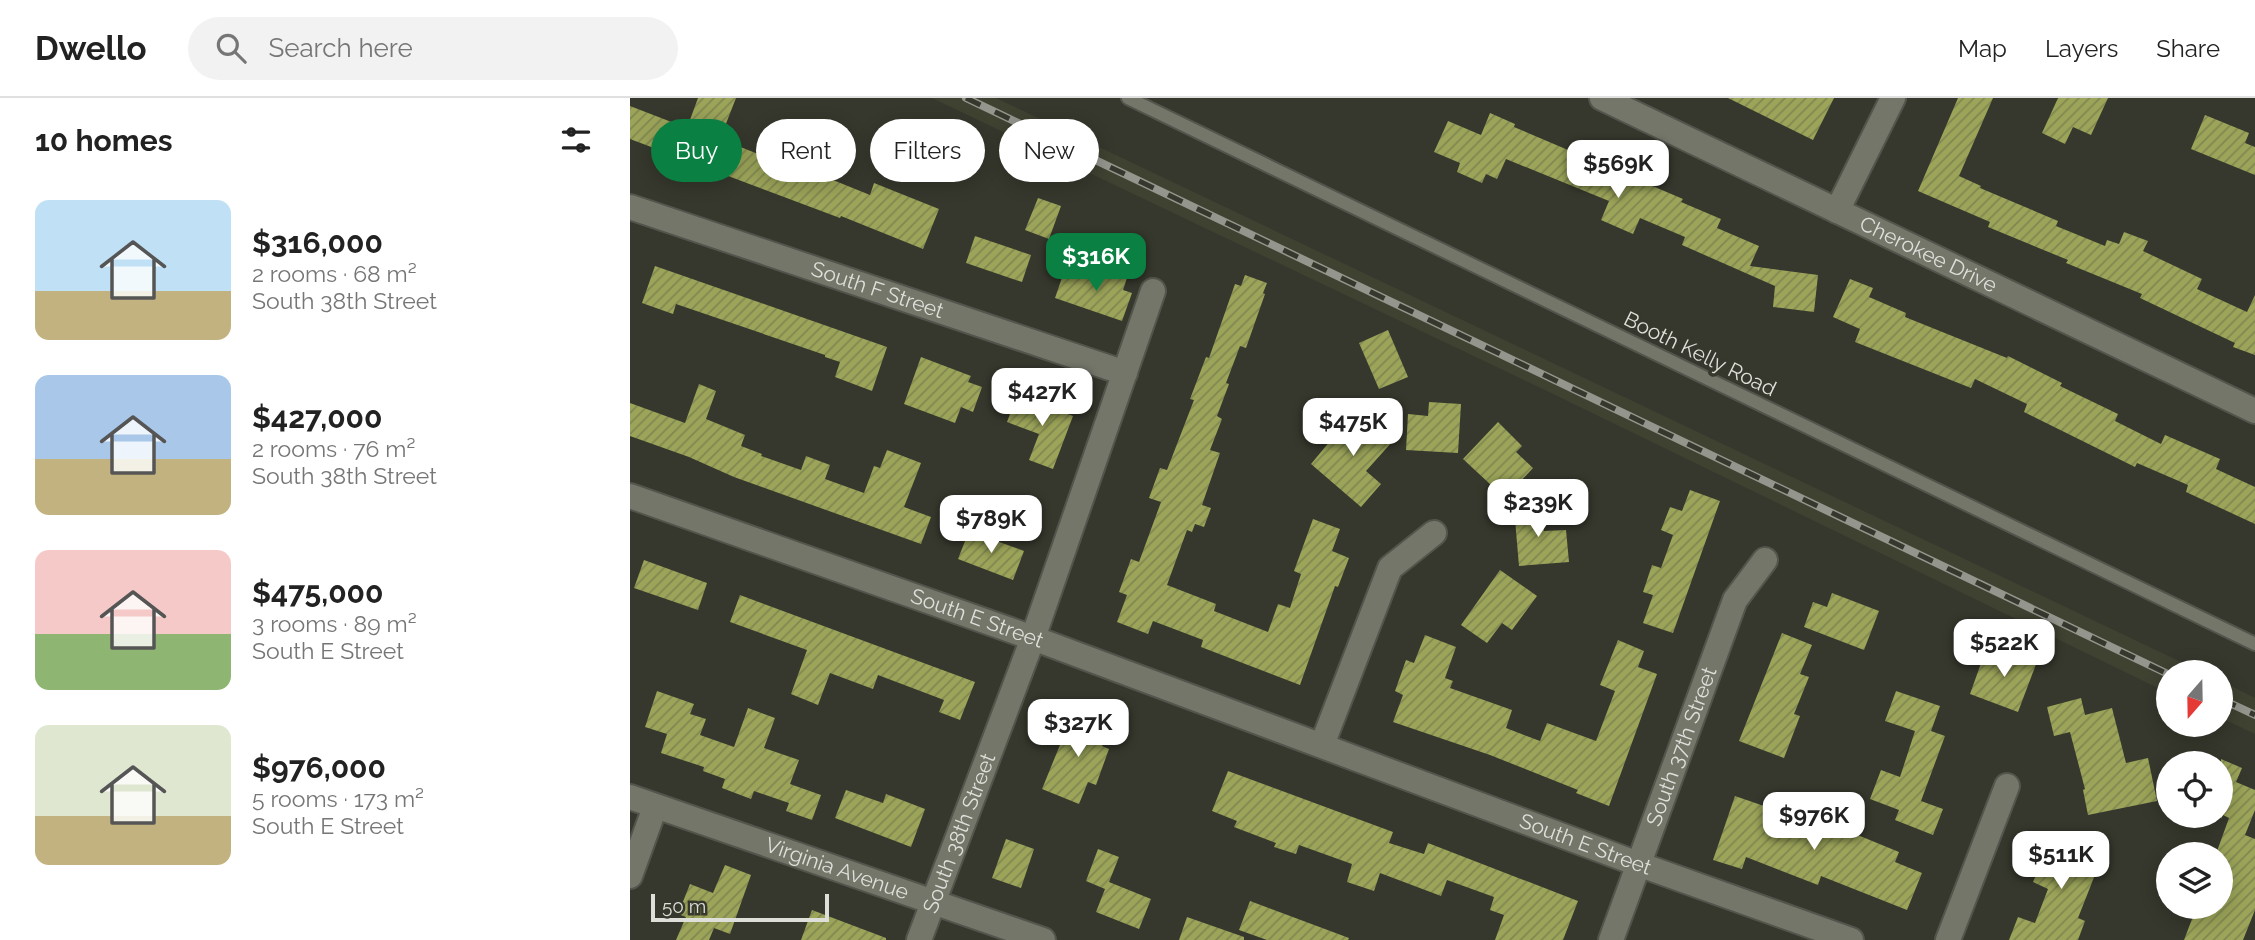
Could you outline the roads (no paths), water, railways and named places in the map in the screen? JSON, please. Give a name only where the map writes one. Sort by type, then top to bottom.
[{"type":"street","name":"Cherokee Drive","points":[[1602,98],[2255,411]]},
{"type":"street","points":[[1837,211],[1894,98]]},
{"type":"street","name":"South F Street","points":[[630,206],[1125,373]]},
{"type":"street","name":"South 38th Street","points":[[919,940],[1033,638],[1153,291]]},
{"type":"street","name":"South E Street","points":[[630,496],[1033,638],[1637,864],[1851,940]]},
{"type":"street","points":[[1322,744],[1390,568],[1434,533]]},
{"type":"street","name":"South 37th Street","points":[[1611,940],[1735,600],[1765,560]]},
{"type":"street","points":[[1948,940],[2007,786]]},
{"type":"street","name":"Virginia Avenue","points":[[630,797],[1043,940]]},
{"type":"street","points":[[630,876],[655,807]]},
{"type":"lane","name":"Booth Kelly Road","points":[[1128,98],[2255,644]]},
{"type":"railway","points":[[966,98],[2156,668]]},
{"type":"railway","points":[[2233,705],[2255,715]]}]
